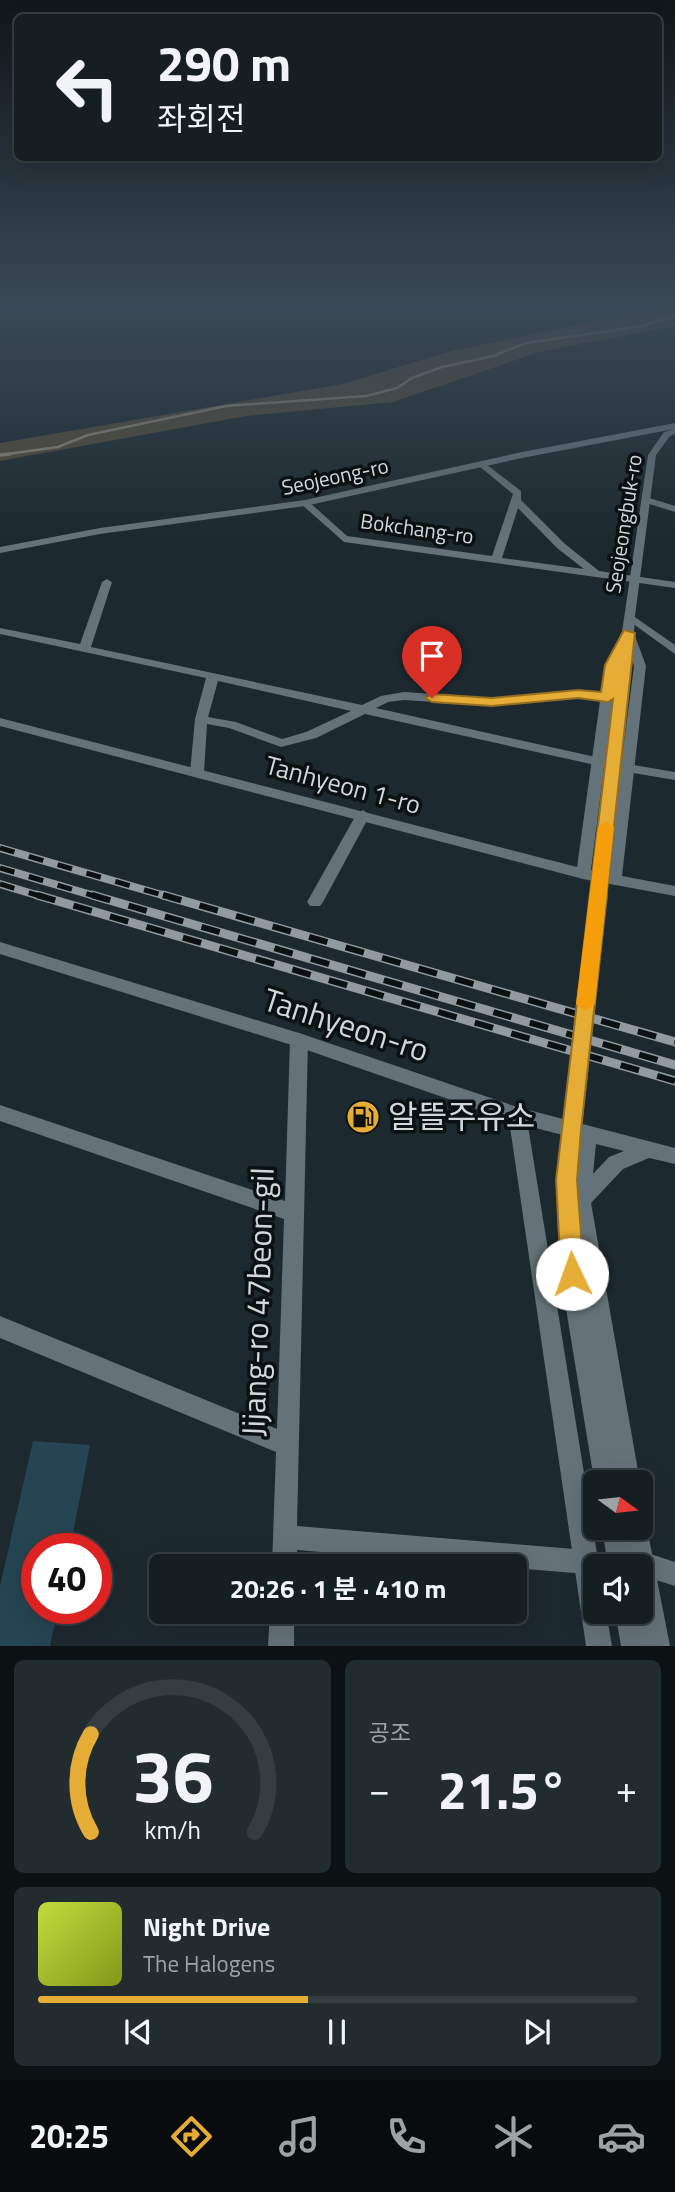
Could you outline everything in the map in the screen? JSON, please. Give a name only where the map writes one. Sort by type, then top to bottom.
[{"type":"street","name":"Seojeong-ro","points":[[2,551],[100,531],[305,503],[482,464],[675,429]]},
{"type":"street","name":"Seojeongbuk-ro","points":[[604,1470],[572,1274],[567,1180],[634,578],[652,454],[667,434],[675,429]]},
{"type":"street","points":[[482,464],[518,493],[518,502],[561,547],[595,573]]},
{"type":"street","points":[[646,500],[675,509]]},
{"type":"street","name":"Bokchang-ro","points":[[496,560],[518,502]]},
{"type":"street","name":"Bokchang-ro","points":[[305,503],[344,539],[675,585]]},
{"type":"street","points":[[84,650],[107,582]]},
{"type":"street","points":[[629,625],[654,633],[675,634]]},
{"type":"street","points":[[583,874],[601,762],[611,665],[629,625]]},
{"type":"street","points":[[614,880],[640,666],[629,625]]},
{"type":"street","points":[[0,631],[627,768],[675,776]]},
{"type":"street","points":[[654,633],[675,651]]},
{"type":"street","points":[[197,773],[201,719],[213,676]]},
{"type":"street","points":[[201,719],[232,725],[281,743],[311,735],[385,699],[404,696],[492,702],[578,694],[608,697]]},
{"type":"street","name":"Tanhyeon 1-ro","points":[[0,722],[583,874],[675,891]]},
{"type":"street","points":[[315,902],[363,815]]},
{"type":"street","name":"Tanhyeon-ro","points":[[0,948],[299,1040],[517,1115],[675,1156]]},
{"type":"street","name":"Jijang-ro 47beon-gil","points":[[284,1554],[299,1040]]},
{"type":"street","points":[[0,1113],[294,1213]]},
{"type":"street","points":[[517,1115],[585,1554]]},
{"type":"street","points":[[588,1133],[581,1200],[626,1470]]},
{"type":"street","points":[[581,1200],[616,1163],[649,1149]]},
{"type":"street","points":[[0,1327],[287,1445]]},
{"type":"street","points":[[285,1537],[583,1562]]},
{"type":"street","points":[[653,1569],[675,1574]]},
{"type":"street","points":[[281,1646],[282,1624]]},
{"type":"street","points":[[596,1624],[599,1646]]},
{"type":"street","points":[[630,1624],[634,1646]]},
{"type":"street","points":[[650,1624],[657,1646]]},
{"type":"shaded area","points":[[338,385],[443,385],[393,402],[246,416],[0,461],[0,443]]},
{"type":"building","points":[[33,1441],[90,1445],[73,1533],[21,1533],[21,1624],[55,1624],[50,1646],[0,1646],[0,1586]]},
{"type":"waterway","points":[[10,454],[0,455],[58,447],[88,435],[226,406],[366,396],[402,385]]},
{"type":"railway","points":[[0,848],[169,897]]},
{"type":"railway","points":[[0,868],[98,897]]},
{"type":"railway","points":[[0,884],[43,897]]},
{"type":"railway","points":[[37,895],[675,1081]]},
{"type":"railway","points":[[92,895],[675,1065]]},
{"type":"railway","points":[[163,895],[675,1042]]},
{"type":"slow traffic","points":[[585,1004],[606,827]]},
{"type":"place","name":"알뜰주유소","points":[[363,1117]]},
{"type":"route","points":[[432,698],[492,702],[578,694],[608,697],[611,665],[628,633],[571,1130],[567,1180],[572,1274]]}]
